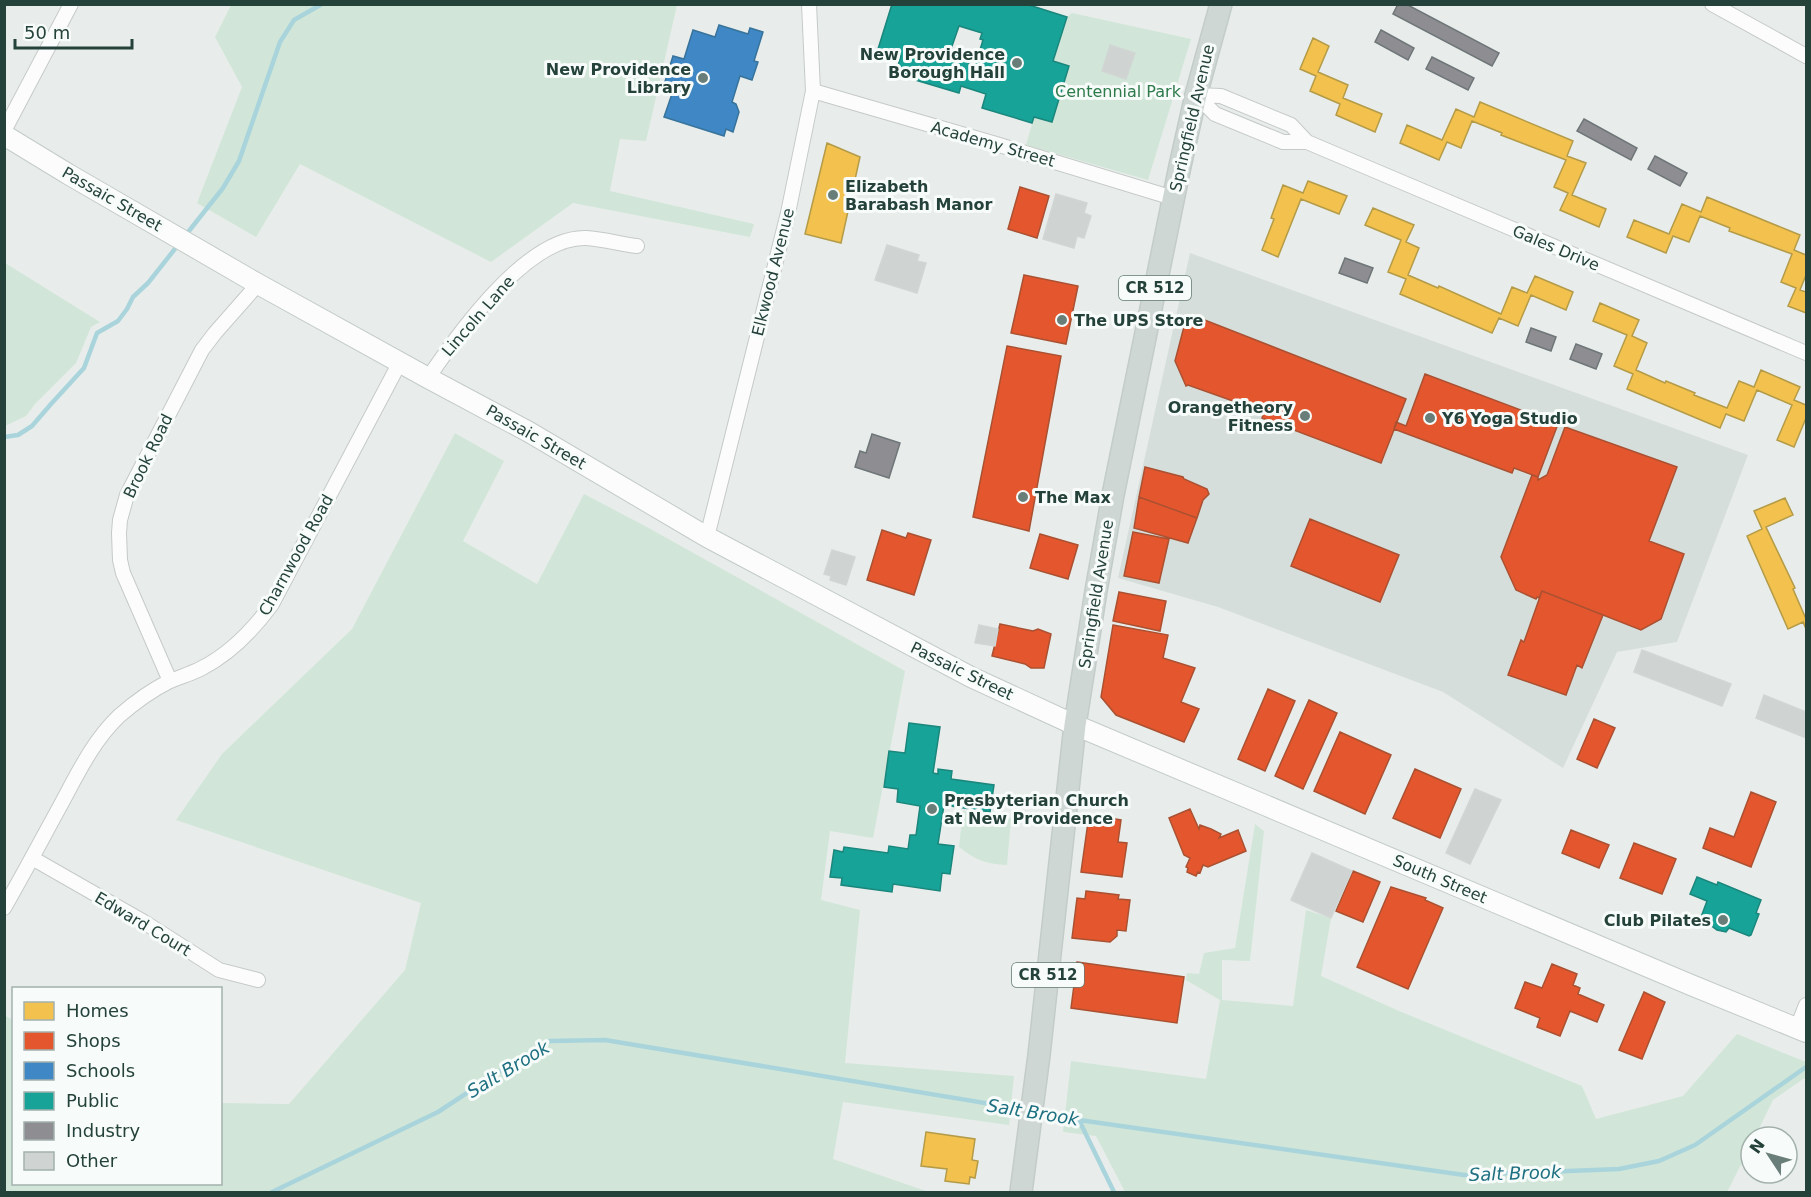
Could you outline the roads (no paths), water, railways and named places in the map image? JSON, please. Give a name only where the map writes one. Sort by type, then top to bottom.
[{"type":"main road","name":"Springfield Avenue","points":[[1021,1192],[1035,1088],[1075,725],[1113,495],[1173,198],[1196,95],[1221,4]]},
{"type":"main road","name":"Passaic Street","points":[[4,133],[68,174],[258,284],[529,432],[707,537],[936,659],[1075,725]]},
{"type":"main road","name":"South Street","points":[[1075,725],[1802,1030]]},
{"type":"street","points":[[4,133],[71,4]]},
{"type":"street","name":"Elkwood Avenue","points":[[707,537],[788,213],[813,91],[809,4]]},
{"type":"street","points":[[1712,4],[1806,56]]},
{"type":"street","name":"Academy Street","points":[[813,91],[1173,198]]},
{"type":"street","name":"Gales Drive","points":[[1196,95],[1221,96],[1291,124],[1307,142]]},
{"type":"street","name":"Gales Drive","points":[[1196,95],[1215,114],[1283,142],[1307,142],[1806,352]]},
{"type":"street","name":"Lincoln Lane","points":[[428,378],[449,348],[492,297],[518,270],[538,254],[561,243],[585,238],[637,246]]},
{"type":"street","name":"Brook Road","points":[[170,681],[123,573],[119,547],[120,520],[128,495],[144,460],[202,350],[258,284]]},
{"type":"street","name":"Charnwood Road","points":[[4,908],[81,766],[104,732],[135,703],[170,681],[202,668],[218,658],[248,634],[272,604],[400,362]]},
{"type":"street","name":"Edward Court","points":[[32,858],[144,922],[219,970],[258,980]]},
{"type":"street","points":[[1802,1030],[1806,1005]]},
{"type":"waterway","points":[[185,236],[223,188],[239,161],[280,42],[294,20],[322,4]]},
{"type":"waterway","points":[[4,437],[18,435],[32,426],[84,368],[97,333],[118,321],[133,297],[148,283],[178,245]]},
{"type":"waterway","name":"Salt Brook","points":[[272,1192],[438,1112],[550,1041],[605,1040],[1027,1110]]},
{"type":"waterway","name":"Salt Brook","points":[[1039,1112],[1079,1120],[1464,1175],[1619,1169],[1659,1161],[1695,1145],[1806,1067]]},
{"type":"waterway","points":[[1079,1120],[1114,1192]]},
{"type":"place","name":"New Providence Borough Hall","points":[[1017,63]]},
{"type":"place","name":"New Providence Library","points":[[703,78]]},
{"type":"place","name":"Elizabeth Barabash Manor","points":[[833,195]]},
{"type":"place","name":"The UPS Store","points":[[1062,320]]},
{"type":"place","name":"Orangetheory Fitness","points":[[1305,416]]},
{"type":"place","name":"Y6 Yoga Studio","points":[[1430,418]]},
{"type":"place","name":"The Max","points":[[1023,497]]},
{"type":"place","name":"Presbyterian Church at New Providence","points":[[932,809]]},
{"type":"place","name":"Club Pilates","points":[[1723,920]]},
{"type":"park label","name":"Centennial Park","points":[[1118,91]]}]
